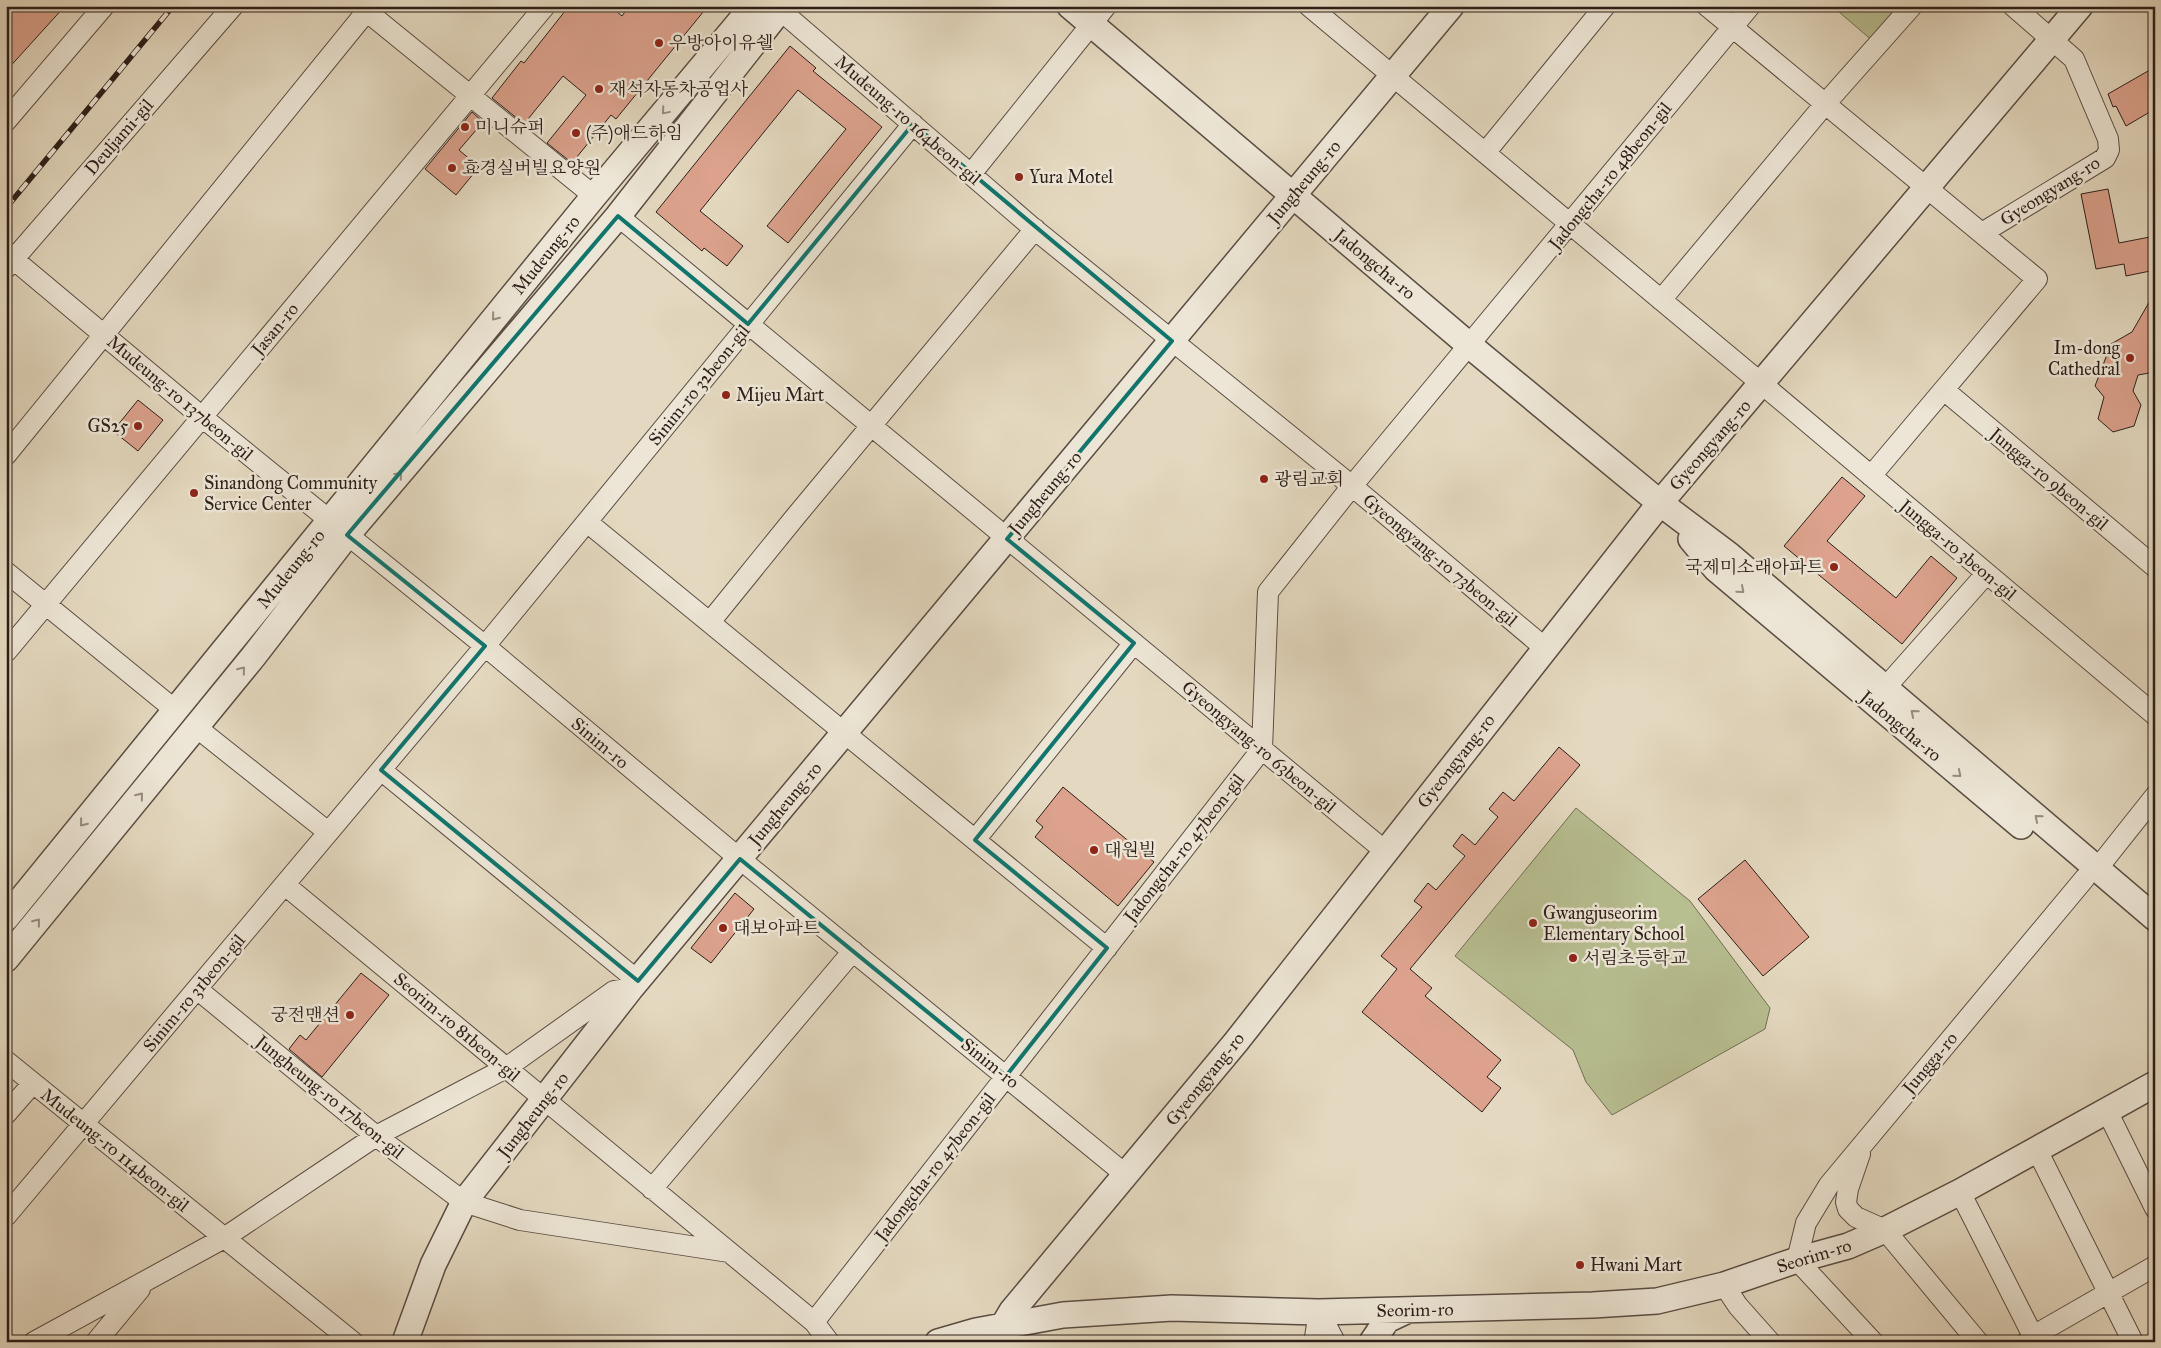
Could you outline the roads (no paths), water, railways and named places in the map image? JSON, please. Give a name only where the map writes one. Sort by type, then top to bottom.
[{"type":"street","points":[[6,121],[104,6]]},
{"type":"street","name":"Deuljami-gil","points":[[9,260],[233,6]]},
{"type":"street","name":"Jasan-ro","points":[[6,652],[545,6]]},
{"type":"street","name":"Mudeung-ro","points":[[6,960],[196,727],[338,528],[594,196],[753,6]]},
{"type":"street","name":"Jadongcha-ro","points":[[1070,6],[1099,15],[1294,195],[1469,345],[1660,503],[1729,555],[1884,688],[2091,874],[2155,937]]},
{"type":"street","name":"Jungga-ro 3beon-gil","points":[[1309,6],[2155,715]]},
{"type":"street","name":"Jungheung-ro","points":[[405,1342],[433,1265],[464,1202],[546,1101],[635,984],[1451,6]]},
{"type":"street","points":[[1484,153],[1605,6]]},
{"type":"street","points":[[1707,6],[1927,188]]},
{"type":"street","name":"Jadongcha-ro 48beon-gil","points":[[1469,345],[1750,6]]},
{"type":"street","points":[[1661,300],[1826,104],[1912,6]]},
{"type":"street","points":[[2013,6],[2052,39]]},
{"type":"street","name":"Gyeongyang-ro","points":[[1006,1334],[1012,1311],[1236,1042],[1660,503],[2080,6]]},
{"type":"street","points":[[6,455],[366,8],[470,96],[594,196]]},
{"type":"street","name":"Mudeung-ro","points":[[6,918],[232,643],[338,528],[618,216],[782,8]]},
{"type":"street","name":"Mudeung-ro 164beon-gil","points":[[782,8],[1035,229],[1172,341]]},
{"type":"street","points":[[971,174],[1099,15]]},
{"type":"street","name":"Gyeongyang-ro","points":[[1982,233],[2105,158],[2109,150],[2108,140],[2074,59],[2052,39]]},
{"type":"street","name":"Sinim-ro 32beon-gil","points":[[485,646],[913,124]]},
{"type":"street","name":"Gyeongyang-ro","points":[[1871,476],[2037,279],[1927,188]]},
{"type":"street","name":"Gyeongyang-ro 63beon-gil","points":[[618,216],[1385,851]]},
{"type":"street","points":[[710,622],[1035,229]]},
{"type":"street","name":"Mudeung-ro 137beon-gil","points":[[9,260],[104,335],[338,528]]},
{"type":"street","name":"Gyeongyang-ro 73beon-gil","points":[[1172,341],[1352,486],[1545,648]]},
{"type":"street","points":[[1262,749],[1268,592],[1352,486],[1469,345]]},
{"type":"street","name":"Jungga-ro 9beon-gil","points":[[1944,390],[2155,567]]},
{"type":"street","name":"Jadongcha-ro","points":[[1660,503],[1716,569],[1985,797],[2155,918]]},
{"type":"street","points":[[587,522],[1106,948]]},
{"type":"street","name":"Sinim-ro","points":[[338,528],[485,646],[740,859],[1126,1175]]},
{"type":"street","points":[[6,572],[175,710]]},
{"type":"street","points":[[1884,688],[1986,574]]},
{"type":"street","points":[[975,840],[1134,643]]},
{"type":"street","name":"Sinim-ro 31beon-gil","points":[[6,1216],[485,646]]},
{"type":"street","points":[[196,727],[328,832]]},
{"type":"street","name":"Jadongcha-ro 47beon-gil","points":[[814,1322],[1262,749]]},
{"type":"street","points":[[381,770],[515,880],[635,984]]},
{"type":"street","name":"Jungga-ro","points":[[1796,1260],[1806,1223],[1816,1204],[1865,1141],[2155,796]]},
{"type":"street","name":"Seorim-ro 81beon-gil","points":[[285,885],[814,1322],[829,1342]]},
{"type":"street","points":[[652,1189],[852,951]]},
{"type":"street","points":[[34,1342],[224,1238],[376,1136],[506,1068],[614,991],[635,984]]},
{"type":"street","name":"Jungheung-ro 17beon-gil","points":[[197,989],[376,1136],[464,1202]]},
{"type":"street","name":"Mudeung-ro 114beon-gil","points":[[6,1062],[353,1342]]},
{"type":"street","points":[[6,1114],[33,1083]]},
{"type":"street","name":"Seorim-ro","points":[[938,1342],[1006,1334],[1063,1314],[1172,1308],[1319,1312],[1583,1305],[1657,1301],[1724,1285],[1796,1260],[1848,1246],[1885,1230],[1960,1192],[2155,1084]]},
{"type":"street","points":[[2106,1111],[2155,1208]]},
{"type":"street","points":[[1865,1141],[1852,1176],[1846,1202],[1848,1209],[1856,1217],[1885,1230],[1978,1342]]},
{"type":"street","points":[[2037,1150],[2133,1342]]},
{"type":"street","points":[[1960,1192],[2032,1340],[2155,1266]]},
{"type":"street","points":[[464,1202],[520,1220],[729,1252]]},
{"type":"street","points":[[1796,1260],[1873,1342]]},
{"type":"street","points":[[96,1342],[148,1280]]},
{"type":"street","points":[[1724,1285],[1738,1306],[1770,1342]]},
{"type":"street","points":[[1372,1342],[1387,1320],[1408,1310]]},
{"type":"street","points":[[1316,1342],[1319,1312]]},
{"type":"street","points":[[1319,1312],[1334,1342]]},
{"type":"railway","points":[[6,208],[173,6]]},
{"type":"place","name":"우방아이유쉘","points":[[659,43]]},
{"type":"place","name":"재석자동차공업사","points":[[599,89]]},
{"type":"place","name":"미니슈퍼","points":[[465,127]]},
{"type":"place","name":"(주)애드하임","points":[[576,133]]},
{"type":"place","name":"효경실버빌요양원","points":[[452,168]]},
{"type":"place","name":"Yura Motel","points":[[1019,177]]},
{"type":"place","name":"Im-dong Cathedral","points":[[2130,358]]},
{"type":"place","name":"Mijeu Mart","points":[[726,395]]},
{"type":"place","name":"GS25","points":[[138,426]]},
{"type":"place","name":"광림교회","points":[[1264,479]]},
{"type":"place","name":"Sinandong Community Service Center","points":[[194,493]]},
{"type":"place","name":"국제미소래아파트","points":[[1834,567]]},
{"type":"place","name":"대원빌","points":[[1094,850]]},
{"type":"place","name":"Gwangjuseorim Elementary School","points":[[1533,923]]},
{"type":"place","name":"대보아파트","points":[[723,928]]},
{"type":"place","name":"서림초등학교","points":[[1573,958]]},
{"type":"place","name":"궁전맨션","points":[[350,1015]]},
{"type":"place","name":"Hwani Mart","points":[[1580,1265]]}]
